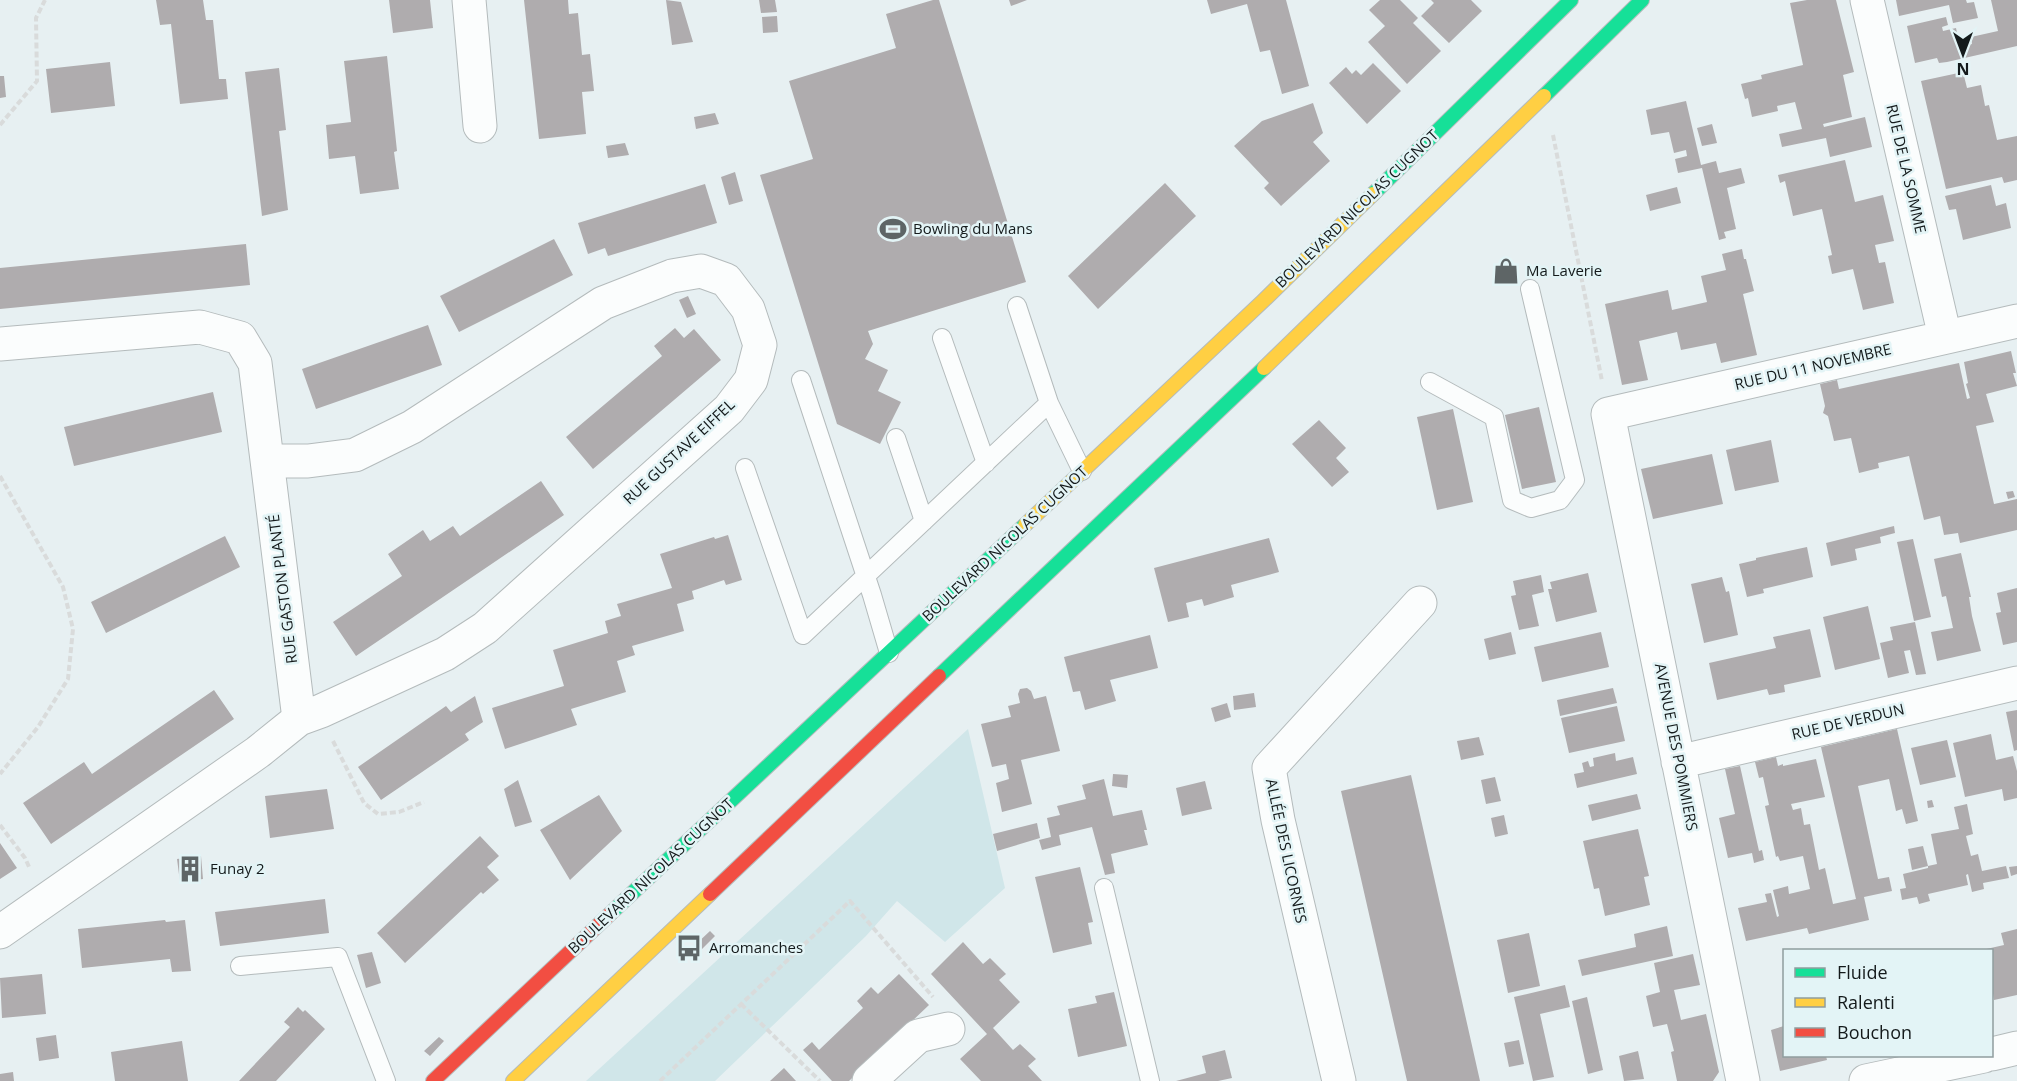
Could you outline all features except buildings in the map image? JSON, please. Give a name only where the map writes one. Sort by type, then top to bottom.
[{"type":"main road","name":"BOULEVARD NICOLAS CUGNOT","points":[[433,1081],[1262,302],[1571,0]]},
{"type":"main road","points":[[513,1081],[1290,343],[1642,0]]},
{"type":"street","points":[[469,0],[480,126]]},
{"type":"street","name":"RUE DE LA SOMME","points":[[1867,0],[1945,338]]},
{"type":"street","name":"RUE GUSTAVE EIFFEL","points":[[268,460],[308,460],[355,455],[412,427],[603,303],[672,276],[701,271],[726,280],[748,309],[760,345],[752,380],[729,409],[485,628],[445,654],[310,715]]},
{"type":"street","name":"RUE DU 11 NOVEMBRE","points":[[1608,414],[2017,321]]},
{"type":"street","name":"RUE GASTON PLANTÉ","points":[[0,344],[200,327],[240,338],[255,363],[268,460],[310,715]]},
{"type":"street","name":"AVENUE DES POMMIERS","points":[[1608,414],[1743,1081]]},
{"type":"street","name":"ALLÉE DES LICORNES","points":[[1338,1081],[1280,831],[1269,768],[1419,603]]},
{"type":"street","name":"RUE DE VERDUN","points":[[1678,762],[2017,683]]},
{"type":"street","points":[[0,932],[310,715]]},
{"type":"street","points":[[869,1081],[918,1036],[948,1029]]},
{"type":"street","points":[[1993,1054],[2017,1048]]},
{"type":"street","points":[[1866,1081],[1979,1057]]},
{"type":"lane","points":[[1430,382],[1494,417],[1512,500],[1531,508],[1560,500],[1575,480],[1530,290]]},
{"type":"lane","points":[[1017,306],[1049,403],[1082,471]]},
{"type":"lane","points":[[942,338],[986,463]]},
{"type":"lane","points":[[801,380],[889,653]]},
{"type":"lane","points":[[745,468],[803,635],[1049,403]]},
{"type":"lane","points":[[896,438],[924,521]]},
{"type":"lane","points":[[1104,888],[1150,1081]]},
{"type":"lane","points":[[240,966],[338,957],[386,1081]]},
{"type":"path","points":[[0,125],[37,81],[36,18],[45,0]]},
{"type":"path","points":[[1535,105],[1551,127],[1608,414]]},
{"type":"path","points":[[0,476],[63,587],[73,629],[68,679],[38,728],[0,774]]},
{"type":"path","points":[[310,715],[329,734],[364,803],[378,814],[399,812],[424,802]]},
{"type":"path","points":[[0,825],[25,858],[44,901]]},
{"type":"path","points":[[660,1081],[850,901],[947,1013],[948,1029]]},
{"type":"path","points":[[741,1004],[820,1081]]},
{"type":"shaded area","points":[[968,729],[1005,888],[945,942],[897,901],[866,936],[715,1081],[586,1081]]},
{"type":"traffic: fast","points":[[1373,194],[1571,0]]},
{"type":"traffic: fast","points":[[1544,96],[1642,0]]},
{"type":"traffic: fast","points":[[939,676],[1264,368]]},
{"type":"traffic: fast","points":[[611,913],[1025,525]]},
{"type":"traffic: slow","points":[[1264,368],[1544,96]]},
{"type":"traffic: slow","points":[[1025,525],[1373,194]]},
{"type":"traffic: slow","points":[[513,1081],[710,894]]},
{"type":"traffic: jam","points":[[710,894],[939,676]]},
{"type":"traffic: jam","points":[[433,1081],[611,913]]},
{"type":"place","name":"Bowling du Mans","points":[[893,229]]},
{"type":"place","name":"Ma Laverie","points":[[1506,271]]},
{"type":"place","name":"Funay 2","points":[[190,869]]},
{"type":"place","name":"Arromanches","points":[[689,948]]}]
